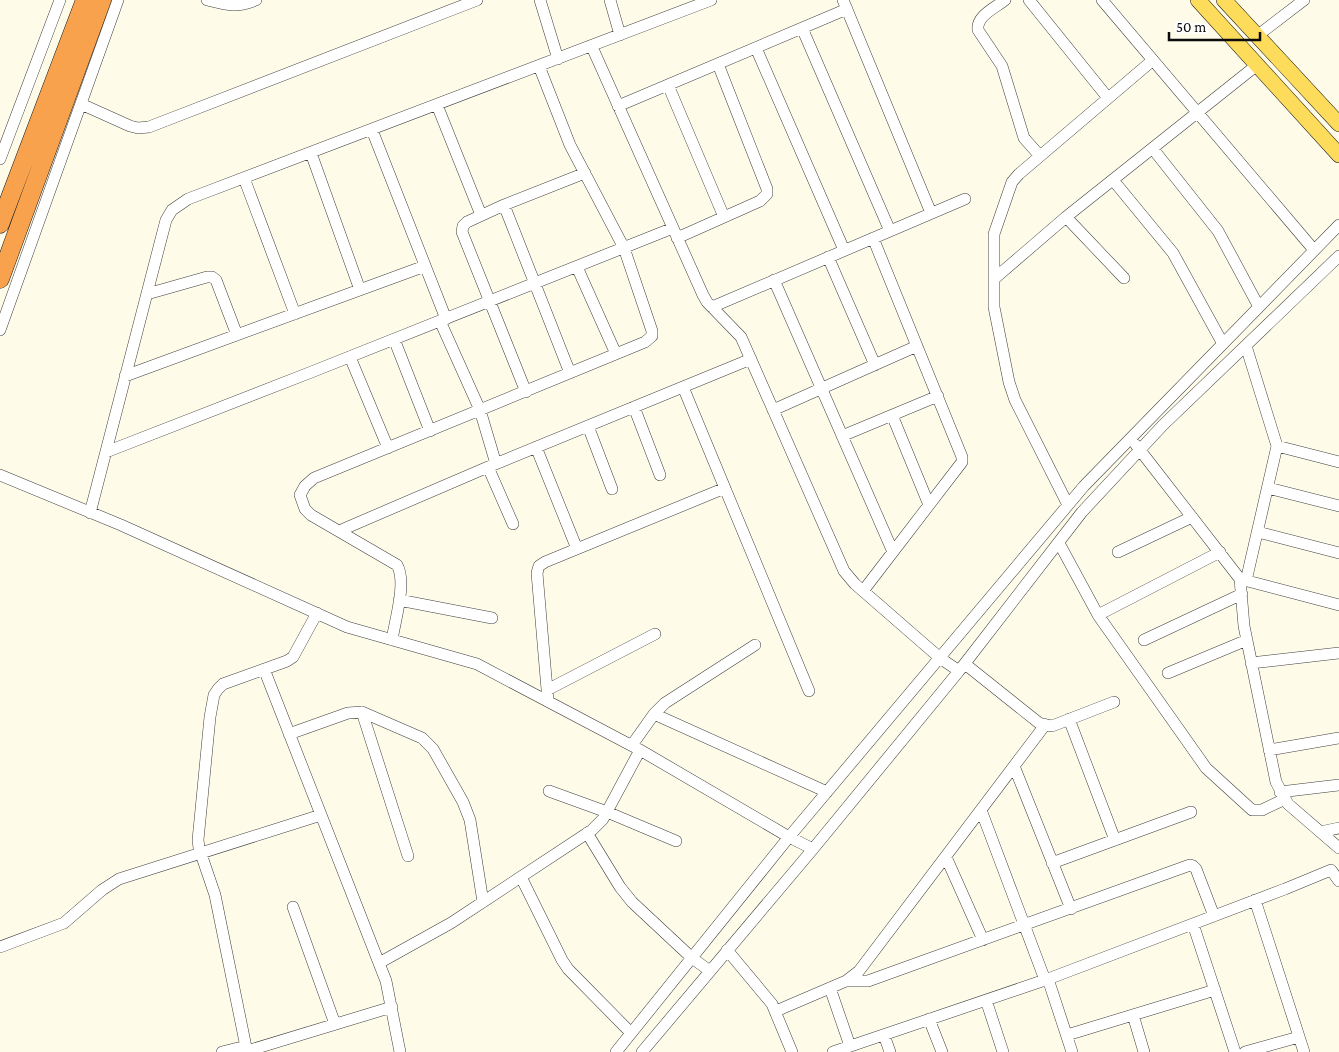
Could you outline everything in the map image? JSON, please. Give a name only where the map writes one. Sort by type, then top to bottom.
[{"type":"highway","points":[[0,224],[84,0]]},
{"type":"highway","points":[[0,279],[102,0]]},
{"type":"main road","points":[[1198,0],[1339,155]]},
{"type":"main road","points":[[1224,0],[1339,124]]},
{"type":"street","points":[[0,159],[60,0]]},
{"type":"street","points":[[0,330],[118,0]]},
{"type":"street","points":[[207,0],[232,6],[256,0]]},
{"type":"street","points":[[81,104],[130,126],[149,128],[477,0]]},
{"type":"street","points":[[540,0],[558,59]]},
{"type":"street","points":[[610,0],[620,36]]},
{"type":"street","points":[[90,512],[166,220],[172,210],[188,199],[620,36],[682,5],[711,0]]},
{"type":"street","points":[[1005,0],[980,19],[977,24],[978,30],[1002,66],[1024,138],[1040,156]]},
{"type":"street","points":[[1029,0],[1108,98]]},
{"type":"street","points":[[1102,0],[1314,250]]},
{"type":"street","points":[[1257,36],[1304,0]]},
{"type":"street","points":[[618,106],[802,28],[845,5],[931,213]]},
{"type":"street","points":[[802,28],[890,231]]},
{"type":"street","points":[[592,47],[703,295],[712,307],[738,332],[844,571],[863,591],[940,658],[962,668],[1039,723],[1052,726],[1114,702]]},
{"type":"street","points":[[756,48],[844,250]]},
{"type":"street","points":[[1068,505],[1015,400],[1009,382],[994,307],[994,234],[1015,178],[1153,60]]},
{"type":"street","points":[[106,452],[624,248],[724,217],[764,199],[767,190],[718,64]]},
{"type":"street","points":[[994,278],[1066,217],[1257,65]]},
{"type":"street","points":[[392,640],[402,580],[402,574],[397,565],[311,515],[305,509],[300,495],[305,486],[314,478],[526,392],[645,342],[652,336],[652,331],[624,248],[570,144],[539,66]]},
{"type":"street","points":[[668,85],[724,217]]},
{"type":"street","points":[[436,105],[481,215]]},
{"type":"street","points":[[372,130],[425,266],[443,320],[480,410],[492,465],[513,524]]},
{"type":"street","points":[[1153,149],[1218,231],[1259,307]]},
{"type":"street","points":[[311,153],[360,290]]},
{"type":"street","points":[[526,392],[462,232],[463,226],[467,222],[504,205],[585,173]]},
{"type":"street","points":[[244,178],[295,314]]},
{"type":"street","points":[[1113,180],[1173,254],[1223,344]]},
{"type":"street","points":[[712,307],[965,199]]},
{"type":"street","points":[[504,205],[570,373]]},
{"type":"street","points":[[1066,217],[1124,278]]},
{"type":"street","points":[[616,1052],[789,837],[1084,486],[1339,224]]},
{"type":"street","points":[[863,591],[962,462],[962,457],[938,396],[873,238]]},
{"type":"street","points":[[642,1052],[962,668],[1082,512],[1163,425],[1339,256]]},
{"type":"street","points":[[828,257],[875,365]]},
{"type":"street","points":[[125,376],[425,266]]},
{"type":"street","points":[[577,267],[616,354]]},
{"type":"street","points":[[147,294],[212,277],[216,280],[237,335]]},
{"type":"street","points":[[774,280],[893,552]]},
{"type":"street","points":[[1245,321],[1258,334]]},
{"type":"street","points":[[394,339],[430,430]]},
{"type":"street","points":[[773,410],[917,346]]},
{"type":"street","points":[[1246,346],[1277,446],[1258,532],[1243,580],[1242,594],[1247,640],[1276,782],[1283,796],[1295,810],[1339,848]]},
{"type":"street","points":[[350,357],[388,448]]},
{"type":"street","points":[[339,531],[492,465],[751,360]]},
{"type":"street","points":[[683,387],[809,691]]},
{"type":"street","points":[[842,436],[938,396]]},
{"type":"street","points":[[634,407],[660,475]]},
{"type":"street","points":[[892,415],[929,505]]},
{"type":"street","points":[[588,426],[612,489]]},
{"type":"street","points":[[1130,439],[1243,580],[1339,605]]},
{"type":"street","points":[[1277,446],[1339,462]]},
{"type":"street","points":[[536,447],[577,549]]},
{"type":"street","points":[[0,475],[90,512],[347,627],[477,664],[547,696],[789,837],[813,849]]},
{"type":"street","points":[[547,696],[537,573],[539,566],[725,488]]},
{"type":"street","points":[[1268,488],[1339,506]]},
{"type":"street","points":[[1118,552],[1192,517]]},
{"type":"street","points":[[1258,532],[1339,553]]},
{"type":"street","points":[[1058,543],[1098,615],[1206,768],[1252,810],[1262,810],[1283,796],[1339,785]]},
{"type":"street","points":[[1098,615],[1220,552]]},
{"type":"street","points":[[1144,640],[1242,594]]},
{"type":"street","points":[[399,600],[492,618]]},
{"type":"street","points":[[247,1050],[216,895],[199,848],[198,832],[210,717],[214,696],[223,684],[287,661],[293,657],[317,613]]},
{"type":"street","points":[[547,696],[655,634]]},
{"type":"street","points":[[1168,673],[1247,640]]},
{"type":"street","points":[[379,962],[451,923],[598,825],[607,812],[636,748],[654,714],[665,703],[755,645]]},
{"type":"street","points":[[1252,663],[1339,652]]},
{"type":"street","points":[[264,669],[388,987],[400,1052]]},
{"type":"street","points":[[289,734],[348,713],[362,712],[422,738],[433,749],[463,802],[470,820],[483,902]]},
{"type":"street","points":[[362,712],[408,856]]},
{"type":"street","points":[[654,714],[827,792]]},
{"type":"street","points":[[1069,719],[1116,840]]},
{"type":"street","points":[[776,1011],[846,981],[859,971],[1046,725]]},
{"type":"street","points":[[1269,750],[1339,738]]},
{"type":"street","points":[[1014,766],[1071,909]]},
{"type":"street","points":[[549,791],[607,812],[676,841]]},
{"type":"street","points":[[981,810],[1047,979],[1072,1052]]},
{"type":"street","points":[[1052,863],[1191,812]]},
{"type":"street","points":[[0,948],[71,919],[102,890],[119,879],[321,816]]},
{"type":"street","points":[[1320,832],[1339,828]]},
{"type":"street","points":[[587,833],[620,887],[632,902],[692,958],[710,971]]},
{"type":"street","points":[[946,857],[983,940]]},
{"type":"street","points":[[846,981],[868,981],[1190,865],[1196,869],[1214,916]]},
{"type":"street","points":[[830,988],[841,1050],[1047,979],[1331,870],[1339,880]]},
{"type":"street","points":[[521,877],[568,969],[631,1034]]},
{"type":"street","points":[[1255,900],[1304,1052]]},
{"type":"street","points":[[293,907],[335,1024]]},
{"type":"street","points":[[1193,924],[1235,1052]]},
{"type":"street","points":[[727,950],[772,1004],[792,1052]]},
{"type":"street","points":[[1067,1035],[1215,990]]},
{"type":"street","points":[[986,1000],[1003,1052]]},
{"type":"street","points":[[222,1052],[247,1050],[392,1007]]},
{"type":"street","points":[[1133,1015],[1144,1052]]},
{"type":"street","points":[[929,1019],[942,1052]]},
{"type":"street","points":[[884,1035],[890,1052]]},
{"type":"street","points":[[1244,1052],[1300,1037]]}]
